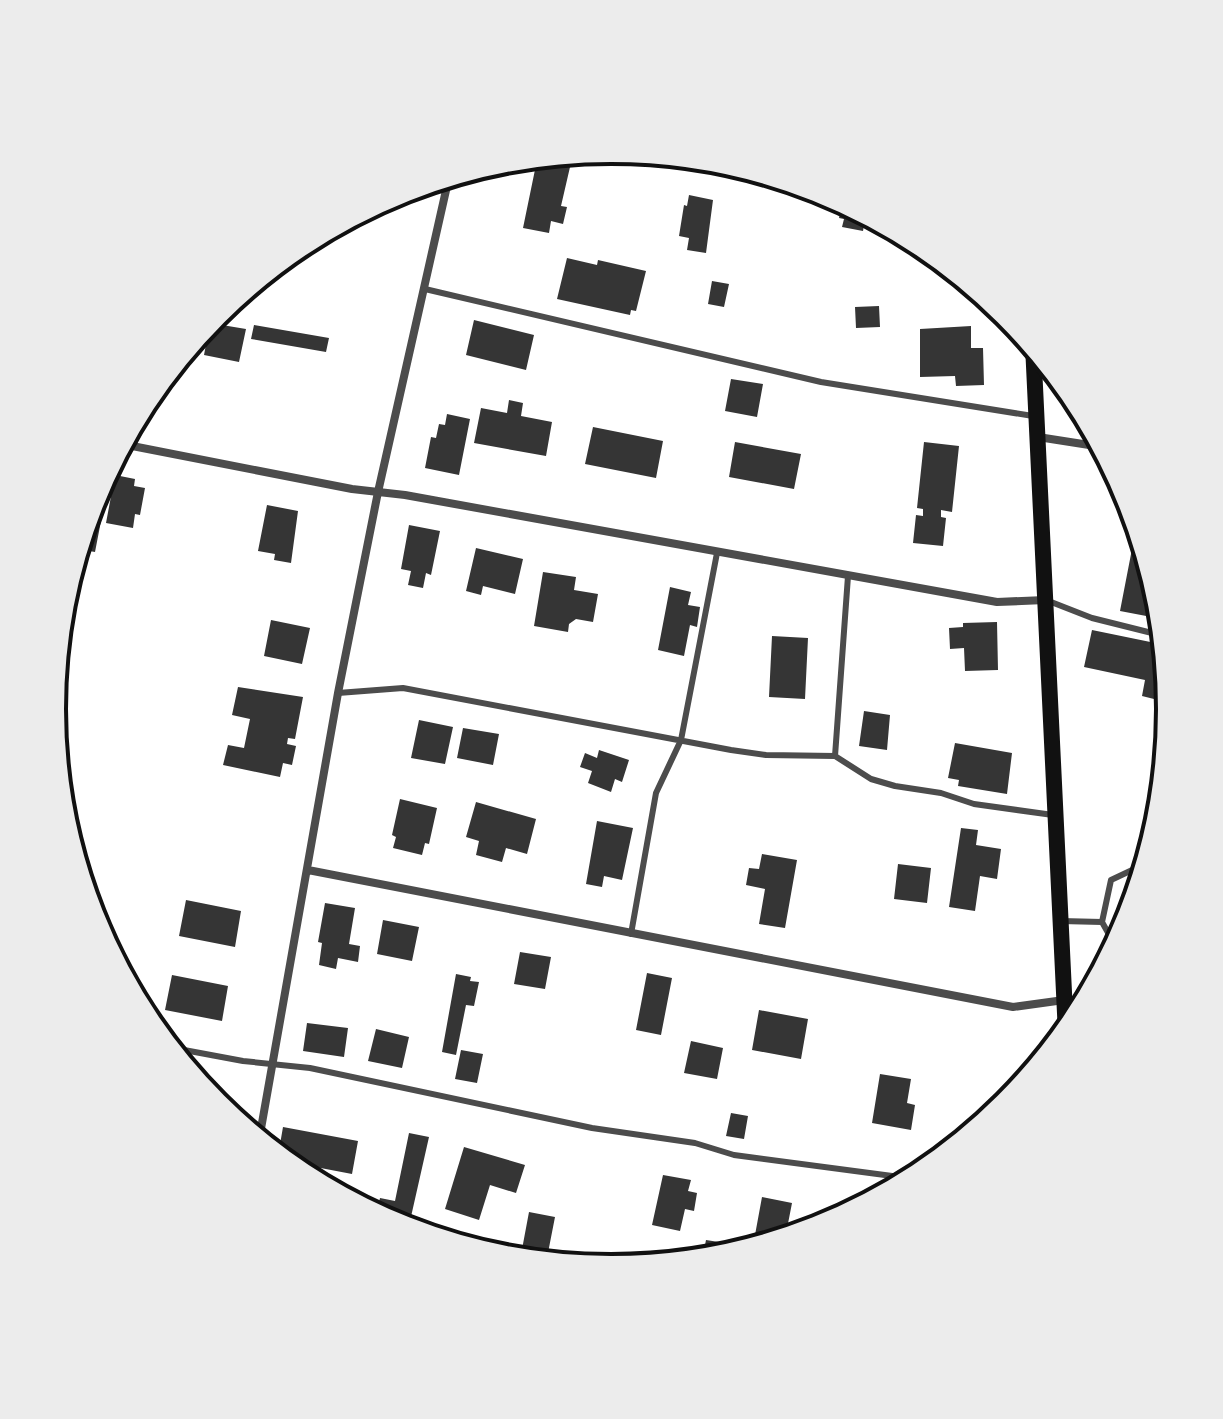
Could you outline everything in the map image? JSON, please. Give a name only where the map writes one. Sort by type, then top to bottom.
[{"type":"main road","points":[[1034,364],[1065,1013]]},
{"type":"street","points":[[261,1127],[338,693],[378,492],[446,190]]},
{"type":"street","points":[[1037,437],[1088,445]]},
{"type":"street","points":[[134,446],[352,489],[997,602],[1046,600]]},
{"type":"street","points":[[308,870],[1013,1007],[1064,1000]]},
{"type":"lane","points":[[425,289],[821,382],[1036,417]]},
{"type":"lane","points":[[631,934],[656,793],[681,740],[717,553]]},
{"type":"lane","points":[[835,756],[848,576]]},
{"type":"lane","points":[[1046,600],[1092,618],[1151,633]]},
{"type":"lane","points":[[338,693],[403,688],[766,755],[835,756],[871,779],[895,786],[941,793],[987,806],[1056,815]]},
{"type":"lane","points":[[1108,933],[1102,922],[1111,880],[1132,870]]},
{"type":"lane","points":[[1061,921],[1102,922]]},
{"type":"lane","points":[[186,1050],[243,1061],[310,1068],[592,1128],[695,1143],[734,1155],[894,1176]]},
{"type":"building","points":[[570,167],[561,206],[567,207],[563,224],[551,221],[549,233],[523,228],[535,170]]},
{"type":"building","points":[[689,195],[713,200],[706,253],[687,250],[689,238],[679,236],[684,205],[687,206]]},
{"type":"building","points":[[840,214],[853,220],[864,226],[863,231],[842,227],[844,219],[839,218]]},
{"type":"building","points":[[567,258],[597,265],[598,260],[646,271],[636,311],[631,310],[630,315],[557,299]]},
{"type":"building","points":[[712,281],[729,284],[724,307],[708,304]]},
{"type":"building","points":[[879,306],[880,327],[856,328],[855,307]]},
{"type":"building","points":[[474,320],[534,335],[526,370],[466,355]]},
{"type":"building","points":[[225,325],[246,329],[239,362],[204,355],[206,345]]},
{"type":"building","points":[[254,325],[329,338],[326,352],[251,339]]},
{"type":"building","points":[[971,326],[971,348],[983,348],[984,385],[956,386],[955,376],[920,377],[920,329]]},
{"type":"building","points":[[731,379],[763,384],[757,417],[725,411]]},
{"type":"building","points":[[509,400],[523,403],[521,416],[552,422],[546,456],[474,443],[481,408],[507,413]]},
{"type":"building","points":[[447,414],[470,419],[459,475],[425,468],[431,437],[436,438],[439,424],[445,425]]},
{"type":"building","points":[[593,427],[663,441],[656,478],[585,464]]},
{"type":"building","points":[[735,442],[801,454],[794,489],[729,477]]},
{"type":"building","points":[[924,442],[959,446],[952,512],[941,510],[941,517],[946,518],[943,546],[913,543],[916,515],[923,516],[923,509],[917,508]]},
{"type":"building","points":[[119,476],[135,479],[134,486],[145,488],[140,515],[135,514],[133,528],[106,523],[112,492]]},
{"type":"building","points":[[267,505],[298,511],[291,563],[274,560],[275,554],[258,551]]},
{"type":"building","points":[[100,521],[101,521],[95,552],[90,551]]},
{"type":"building","points":[[409,525],[440,531],[431,575],[426,573],[423,588],[408,585],[411,571],[401,569]]},
{"type":"building","points":[[476,548],[523,559],[515,594],[483,586],[481,595],[466,591]]},
{"type":"building","points":[[1132,548],[1149,617],[1120,611]]},
{"type":"building","points":[[543,572],[576,577],[574,590],[598,594],[593,622],[576,619],[569,624],[568,632],[534,626]]},
{"type":"building","points":[[670,587],[691,592],[688,605],[700,607],[697,627],[690,625],[684,656],[658,650]]},
{"type":"building","points":[[271,620],[310,628],[302,664],[264,656]]},
{"type":"building","points":[[997,622],[998,670],[965,671],[964,648],[950,649],[949,628],[963,627],[963,623]]},
{"type":"building","points":[[1092,630],[1152,642],[1157,700],[1142,696],[1145,680],[1084,667]]},
{"type":"building","points":[[772,636],[808,638],[805,699],[769,697]]},
{"type":"building","points":[[238,687],[303,697],[295,739],[288,738],[287,744],[296,746],[292,765],[283,763],[280,777],[223,765],[228,745],[244,748],[250,719],[232,715]]},
{"type":"building","points":[[864,711],[890,715],[887,750],[859,746]]},
{"type":"building","points":[[419,720],[453,727],[445,764],[411,758]]},
{"type":"building","points":[[463,728],[499,734],[493,765],[457,758]]},
{"type":"building","points":[[955,743],[1012,753],[1007,794],[958,786],[959,780],[948,778]]},
{"type":"building","points":[[599,750],[629,760],[622,782],[615,779],[611,792],[588,783],[592,771],[580,767],[585,753],[597,758]]},
{"type":"building","points":[[400,799],[437,808],[429,844],[425,843],[422,855],[393,848],[396,837],[392,835]]},
{"type":"building","points":[[476,802],[536,819],[527,854],[506,848],[502,862],[476,855],[479,841],[466,837]]},
{"type":"building","points":[[597,821],[633,828],[622,880],[604,876],[602,887],[586,884]]},
{"type":"building","points":[[961,828],[978,830],[976,845],[1001,849],[997,879],[980,876],[975,911],[949,907]]},
{"type":"building","points":[[762,854],[797,860],[785,928],[759,924],[765,889],[746,885],[749,868],[759,869]]},
{"type":"building","points":[[898,864],[931,868],[927,903],[894,899]]},
{"type":"building","points":[[186,900],[241,911],[235,947],[179,936]]},
{"type":"building","points":[[325,903],[355,908],[349,944],[360,946],[358,962],[338,958],[336,969],[319,965],[322,943],[318,942]]},
{"type":"building","points":[[383,920],[419,927],[412,961],[377,954]]},
{"type":"building","points":[[520,952],[551,957],[545,989],[514,984]]},
{"type":"building","points":[[647,973],[672,978],[661,1035],[636,1030]]},
{"type":"building","points":[[456,974],[479,982],[474,1006],[466,1005],[456,1055],[442,1052]]},
{"type":"building","points":[[172,975],[228,986],[222,1021],[165,1010]]},
{"type":"building","points":[[759,1010],[808,1019],[801,1059],[752,1050]]},
{"type":"building","points":[[307,1023],[348,1028],[344,1057],[303,1051]]},
{"type":"building","points":[[376,1029],[409,1037],[402,1068],[368,1061]]},
{"type":"building","points":[[691,1041],[723,1048],[717,1079],[684,1073]]},
{"type":"building","points":[[461,1050],[483,1054],[477,1083],[455,1079]]},
{"type":"building","points":[[880,1074],[911,1079],[907,1103],[915,1105],[911,1130],[872,1123]]},
{"type":"building","points":[[731,1113],[748,1116],[744,1139],[726,1136]]},
{"type":"building","points":[[283,1127],[358,1141],[352,1174],[314,1167],[280,1143]]},
{"type":"building","points":[[409,1133],[429,1137],[411,1216],[379,1203],[380,1198],[395,1201]]},
{"type":"building","points":[[464,1147],[525,1165],[516,1193],[490,1185],[479,1220],[445,1209]]},
{"type":"building","points":[[663,1175],[691,1180],[688,1191],[697,1193],[694,1211],[685,1209],[680,1231],[652,1225]]},
{"type":"building","points":[[762,1197],[792,1203],[788,1226],[755,1235]]},
{"type":"building","points":[[529,1212],[555,1217],[548,1251],[522,1247]]},
{"type":"building","points":[[706,1240],[726,1243],[718,1245],[705,1247]]}]
